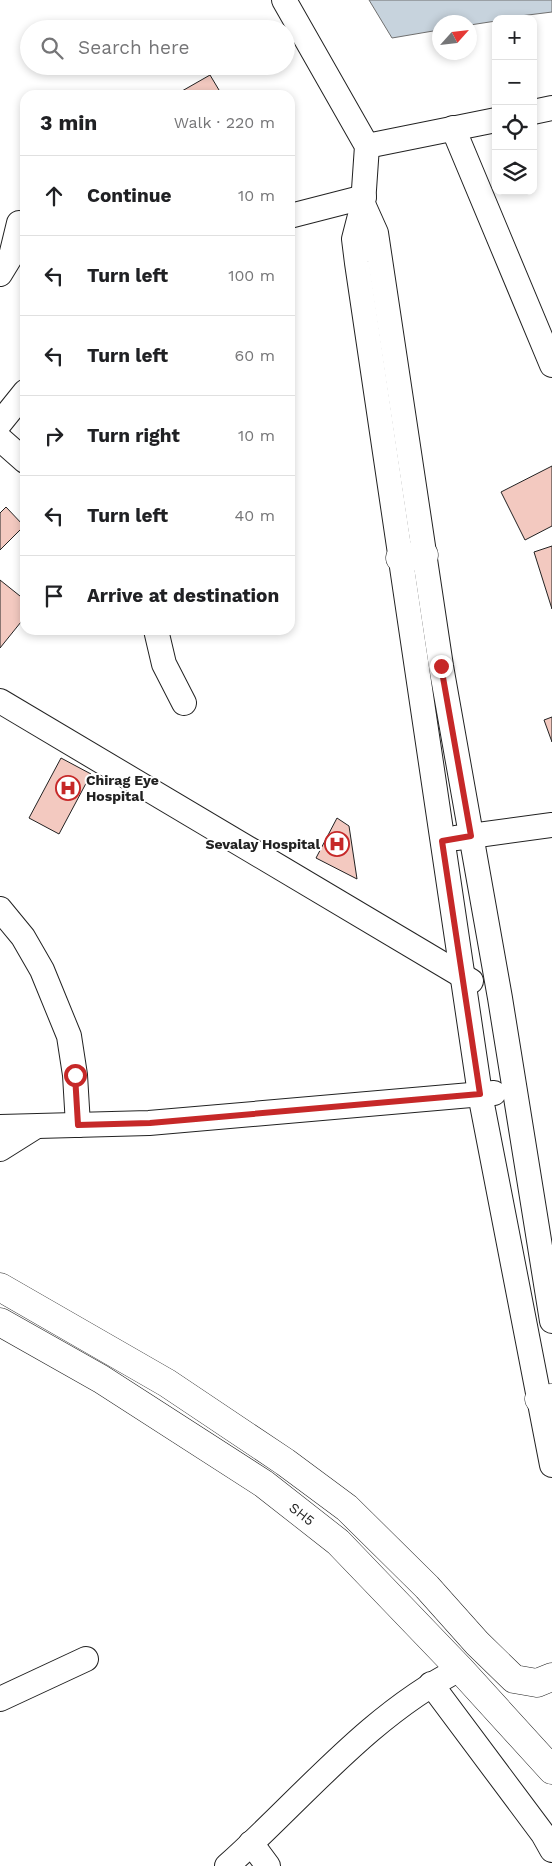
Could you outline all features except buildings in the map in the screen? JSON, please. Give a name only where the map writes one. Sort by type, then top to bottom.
[{"type":"main road","points":[[0,1287],[167,1383],[285,1462],[347,1508],[427,1587],[477,1643],[514,1679],[537,1684],[552,1678]]},
{"type":"main road","name":"SH5","points":[[0,1322],[101,1379],[264,1484],[338,1542],[460,1669],[552,1770]]},
{"type":"street","points":[[284,0],[367,146],[364,200],[376,233],[442,841],[480,1094],[546,1399],[552,1466]]},
{"type":"street","points":[[537,111],[552,108]]},
{"type":"street","points":[[367,146],[492,121]]},
{"type":"street","points":[[453,128],[543,320],[552,365]]},
{"type":"street","points":[[295,215],[364,200]]},
{"type":"street","points":[[0,274],[11,256],[18,223]]},
{"type":"street","points":[[0,423],[20,398]]},
{"type":"street","points":[[0,439],[20,456]]},
{"type":"street","points":[[412,556],[441,666],[500,998],[552,1321]]},
{"type":"street","points":[[157,635],[164,664],[184,703]]},
{"type":"street","points":[[0,701],[500,998]]},
{"type":"street","points":[[442,841],[552,825]]},
{"type":"street","points":[[0,909],[23,937],[42,970],[69,1036],[75,1075],[78,1125]]},
{"type":"street","points":[[0,1128],[159,1122],[515,1091]]},
{"type":"street","points":[[0,1149],[35,1127]]},
{"type":"street","points":[[0,1700],[86,1659]]},
{"type":"street","points":[[227,1866],[356,1744],[431,1684],[460,1669]]},
{"type":"street","points":[[431,1684],[543,1834],[552,1850]]},
{"type":"street","points":[[251,1843],[268,1866]]},
{"type":"shaded area","points":[[369,0],[552,0],[552,12],[528,15],[492,15],[492,22],[477,24],[477,15],[432,15],[432,31],[392,38]]},
{"type":"place","name":"Chirag Eye Hospital","points":[[68,788]]},
{"type":"place","name":"Sevalay Hospital","points":[[337,844]]},
{"type":"route","points":[[75,1075],[78,1125],[150,1123],[480,1094],[442,841],[471,836],[441,666]]}]
